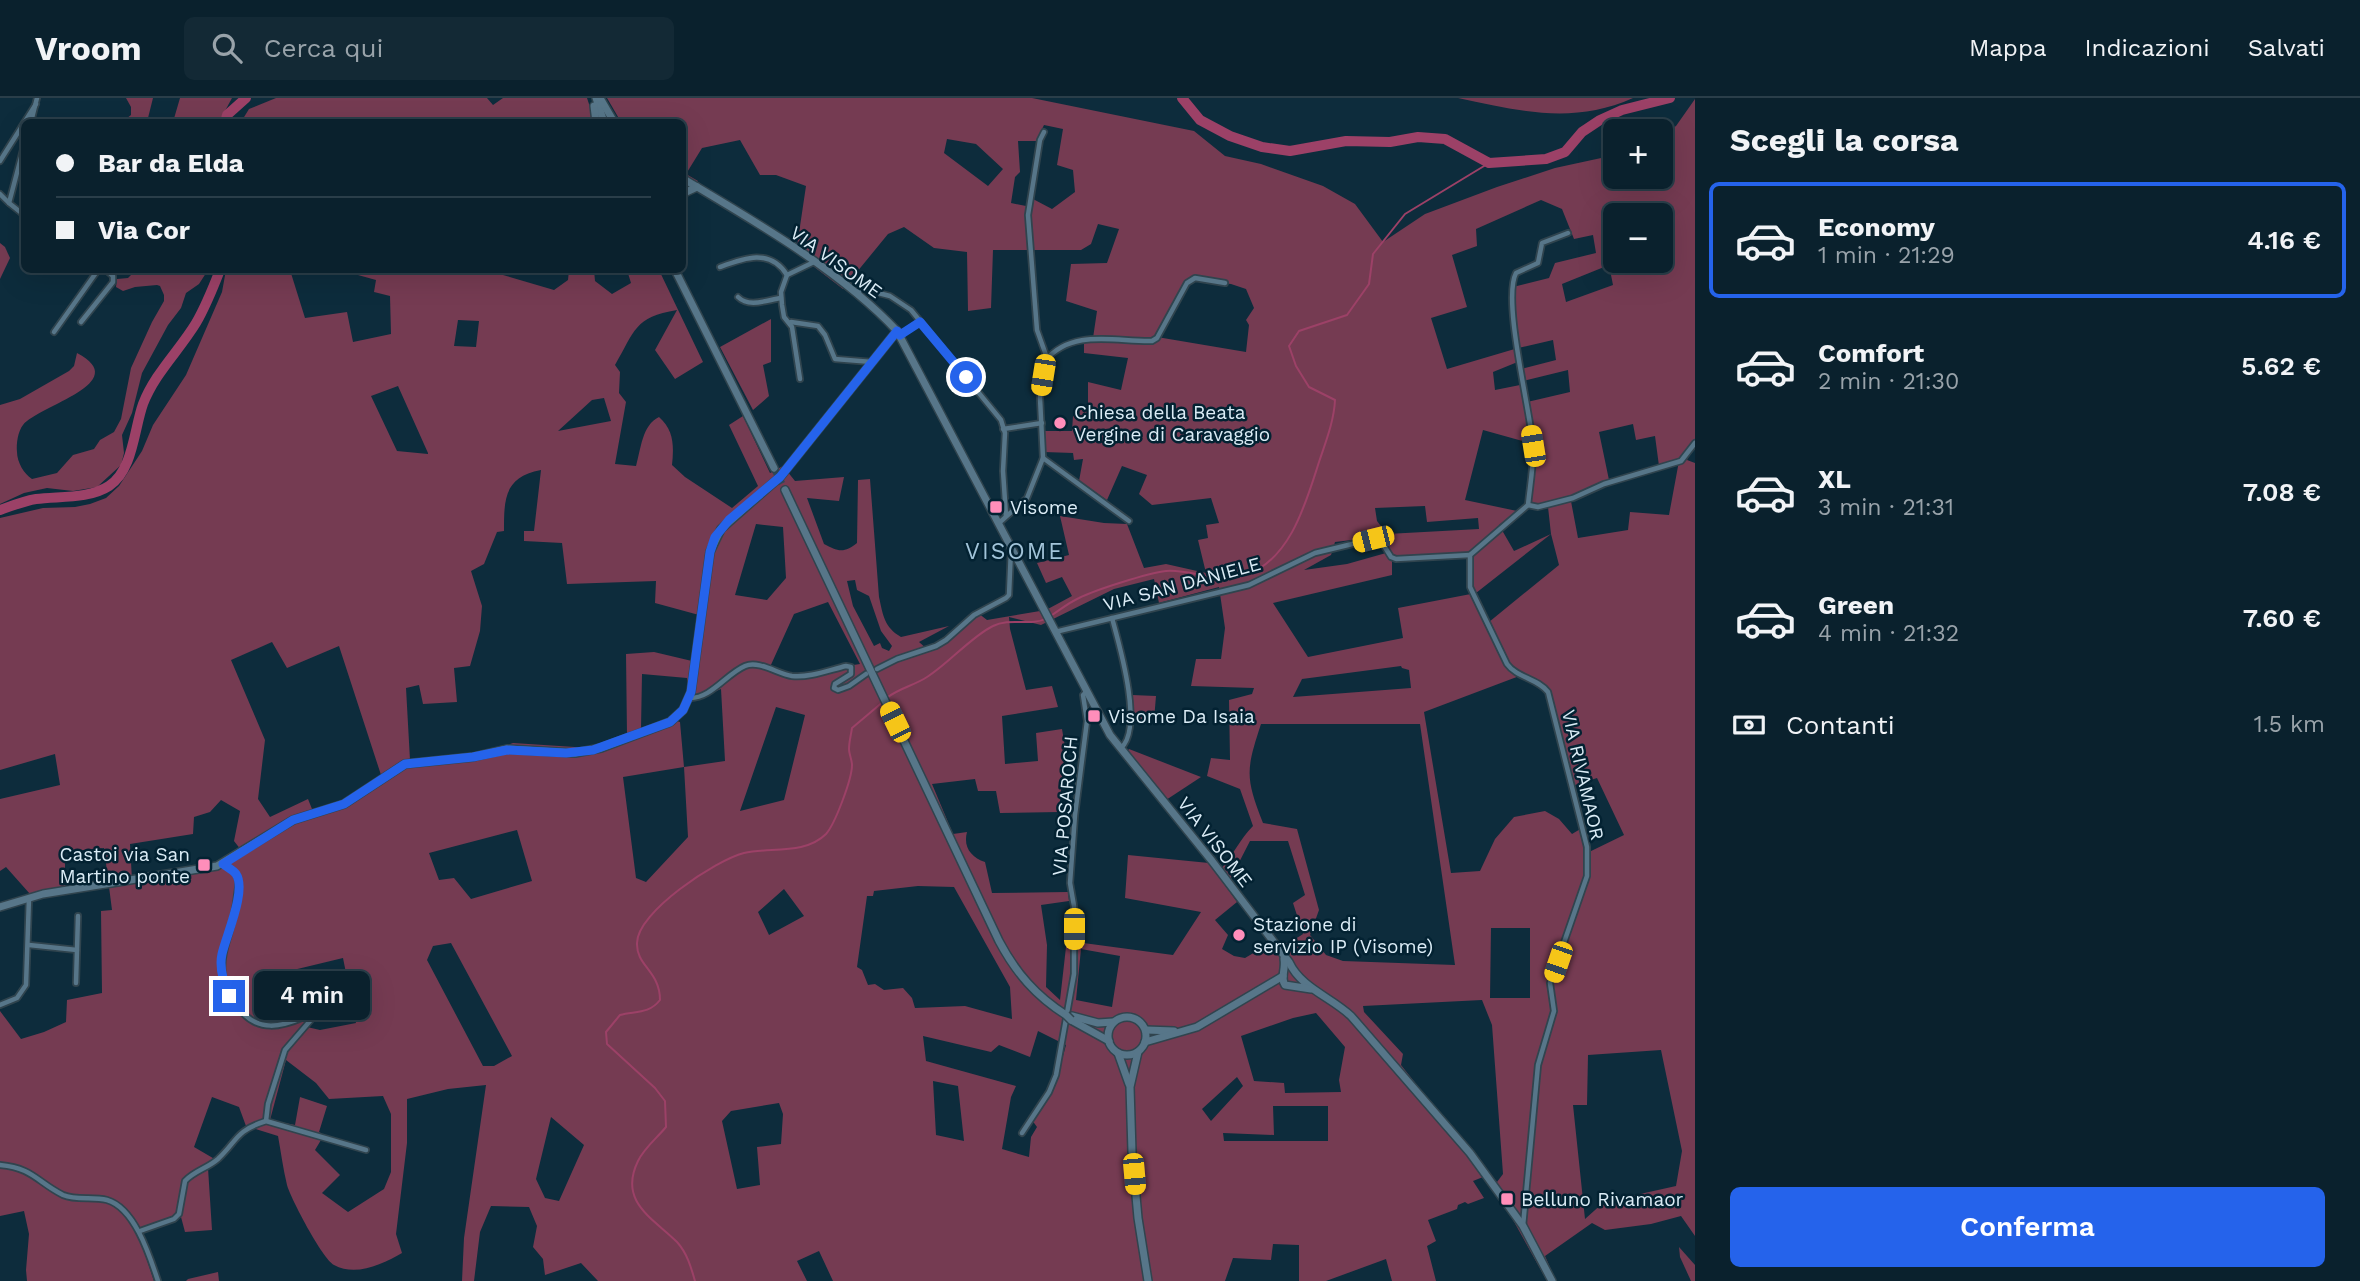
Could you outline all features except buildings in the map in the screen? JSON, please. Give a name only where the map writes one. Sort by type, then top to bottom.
[{"type":"street","points":[[596,98],[596,119]]},
{"type":"street","points":[[596,98],[603,119]]},
{"type":"street","points":[[596,98],[612,119]]},
{"type":"street","points":[[32,119],[37,101]]},
{"type":"street","points":[[26,119],[37,101]]},
{"type":"street","points":[[0,161],[21,127]]},
{"type":"street","points":[[999,523],[1027,498],[1043,458],[1040,395],[1047,359],[1037,330],[1028,215],[1040,140],[1044,132]]},
{"type":"street","points":[[9,203],[21,157]]},
{"type":"street","name":"VIA VISOME","points":[[686,180],[815,261],[856,292],[898,333],[1110,735],[1212,861],[1283,955],[1290,974]]},
{"type":"street","points":[[686,192],[697,187]]},
{"type":"street","points":[[0,194],[21,213]]},
{"type":"street","points":[[1470,555],[1528,505],[1533,446],[1513,321],[1512,279],[1516,273],[1538,264],[1542,243],[1568,233]]},
{"type":"street","points":[[720,267],[759,256],[776,263],[787,275]]},
{"type":"street","points":[[800,379],[792,327],[784,317],[780,292],[787,275],[815,261]]},
{"type":"street","points":[[54,332],[96,273]]},
{"type":"street","points":[[81,323],[113,282],[113,276],[110,273]]},
{"type":"street","points":[[676,273],[774,468]]},
{"type":"street","points":[[1047,359],[1073,341],[1153,341],[1187,283],[1195,278],[1225,283]]},
{"type":"street","points":[[856,292],[863,289],[890,296],[911,310],[1001,420],[1006,517]]},
{"type":"street","points":[[738,297],[750,303],[781,298]]},
{"type":"street","points":[[0,907],[29,897],[223,864],[293,820],[344,804],[405,764],[473,757],[507,750],[566,753],[593,750],[670,722],[679,715],[689,698],[694,678],[710,552],[715,537],[729,520],[780,477],[898,333],[920,322]]},
{"type":"street","points":[[790,323],[818,326],[825,335],[835,359],[872,362]]},
{"type":"street","points":[[1003,429],[1042,420]]},
{"type":"street","points":[[1528,505],[1538,507],[1573,498],[1604,484],[1681,461],[1695,443]]},
{"type":"street","points":[[1043,458],[1129,521]]},
{"type":"street","points":[[785,490],[1007,957],[1032,989],[1109,1041],[1117,1052],[1130,1087]]},
{"type":"street","name":"VIA SAN DANIELE","points":[[1053,628],[1111,618],[1249,585],[1315,553],[1373,539],[1381,541],[1391,557],[1396,559],[1470,555]]},
{"type":"street","points":[[877,668],[936,646],[974,615],[1006,598],[1009,595],[1011,547]]},
{"type":"street","name":"VIA RIVAMAOR","points":[[1470,555],[1470,587],[1507,664],[1514,672],[1537,682],[1548,692],[1587,847],[1587,876],[1550,984],[1554,1011],[1538,1065],[1523,1226]]},
{"type":"street","points":[[1111,618],[1130,694],[1128,736],[1121,749]]},
{"type":"street","points":[[689,698],[699,697],[741,668],[753,665],[796,677],[850,667],[851,674],[834,686],[838,690],[866,674]]},
{"type":"street","name":"VIA POSAROCH","points":[[1022,1133],[1049,1092],[1056,1075],[1068,1015],[1074,974],[1074,906],[1070,883],[1075,815],[1087,721],[1083,695],[1087,691]]},
{"type":"street","points":[[223,864],[235,873],[238,883],[236,909],[222,954],[222,968],[229,996],[244,1015],[262,1026],[282,1025],[304,1017],[310,1021],[285,1050],[268,1104],[266,1121]]},
{"type":"street","points":[[0,1005],[17,998],[25,989],[29,897]]},
{"type":"street","points":[[76,983],[78,916]]},
{"type":"street","points":[[29,945],[77,950]]},
{"type":"street","points":[[1290,974],[1335,1002],[1351,1016],[1469,1153],[1523,1226],[1552,1281]]},
{"type":"street","points":[[1285,985],[1282,981],[1290,974]]},
{"type":"street","points":[[1290,974],[1296,986]]},
{"type":"street","points":[[1145,1042],[1182,1032],[1208,1021],[1290,974]]},
{"type":"street","points":[[1265,987],[1285,985],[1289,988],[1296,986],[1314,990]]},
{"type":"street","points":[[1068,1015],[1098,1023],[1132,1017],[1143,1024],[1146,1030],[1145,1042],[1138,1052],[1130,1087],[1138,1218],[1148,1281]]},
{"type":"street","points":[[1109,1041],[1108,1031],[1114,1021]]},
{"type":"street","points":[[1146,1030],[1182,1032]]},
{"type":"street","points":[[1117,1052],[1127,1055],[1138,1052]]},
{"type":"street","points":[[140,1231],[176,1217],[180,1212],[183,1185],[188,1177],[218,1159],[242,1131],[266,1121],[366,1150]]},
{"type":"street","points":[[0,1165],[29,1171],[67,1196],[109,1200],[140,1231],[158,1281]]},
{"type":"shaded area","points":[[126,98],[153,98],[148,119],[126,119],[131,115],[131,107]]},
{"type":"shaded area","points":[[180,98],[232,98],[221,119],[174,119]]},
{"type":"shaded area","points":[[276,98],[487,98],[493,105],[503,98],[587,98],[594,119],[243,119],[249,109]]},
{"type":"shaded area","points":[[607,98],[1032,98],[1194,131],[1225,156],[1261,164],[1323,186],[1355,204],[1383,242],[1425,214],[1555,168],[1603,158],[1603,189],[1673,189],[1673,128],[1695,99],[1695,441],[1687,460],[1695,463],[1695,1236],[1681,1216],[1651,1224],[1605,1230],[1592,1223],[1545,1256],[1556,1281],[1547,1281],[1488,1175],[1473,1181],[1484,1198],[1468,1204],[1465,1202],[1458,1205],[1457,1209],[1428,1220],[1436,1241],[1427,1246],[1436,1281],[1392,1281],[1386,1259],[1326,1281],[1299,1281],[1299,1245],[1273,1244],[1271,1260],[1233,1258],[1225,1281],[833,1281],[819,1251],[797,1261],[807,1281],[598,1281],[581,1263],[545,1275],[543,1259],[533,1247],[537,1226],[529,1207],[491,1206],[480,1232],[474,1281],[462,1281],[464,1238],[486,1085],[448,1089],[407,1099],[407,1143],[396,1234],[402,1253],[386,1261],[369,1268],[351,1270],[334,1265],[322,1252],[290,1192],[278,1136],[246,1126],[239,1107],[212,1097],[194,1147],[218,1161],[208,1168],[212,1230],[185,1232],[181,1217],[138,1233],[154,1281],[27,1281],[29,1234],[24,1211],[0,1216],[0,1011],[21,1039],[66,1022],[67,1000],[102,993],[101,911],[112,910],[104,848],[65,852],[65,889],[30,894],[6,867],[0,871],[0,799],[60,785],[55,754],[0,770],[0,518],[43,508],[90,504],[106,498],[119,486],[142,451],[153,425],[186,375],[222,292],[225,273],[291,273],[305,318],[347,312],[353,342],[391,334],[390,296],[374,292],[376,280],[351,273],[496,273],[554,290],[568,280],[569,273],[594,273],[595,281],[612,294],[631,283],[628,273],[660,273],[703,362],[675,379],[655,350],[677,310],[652,317],[637,327],[615,365],[620,372],[619,393],[626,402],[615,464],[636,466],[646,432],[659,417],[668,427],[672,439],[672,465],[685,477],[732,508],[758,486],[729,425],[743,416],[770,473],[783,466],[795,481],[844,477],[839,501],[807,498],[824,544],[840,550],[848,549],[857,543],[858,480],[870,479],[879,597],[883,615],[891,629],[901,637],[949,626],[919,642],[927,649],[936,646],[978,613],[987,620],[1046,610],[1072,596],[1062,577],[1046,583],[1037,563],[1069,555],[1060,516],[1127,524],[1144,568],[1166,564],[1206,573],[1198,540],[1208,538],[1206,525],[1219,523],[1211,498],[1152,505],[1139,494],[1147,475],[1122,466],[1107,500],[1079,481],[1083,459],[1074,460],[1073,453],[1044,452],[1043,431],[1072,431],[1073,416],[1079,416],[1080,406],[1088,405],[1088,382],[1121,390],[1128,358],[1084,353],[1084,338],[1093,338],[1097,311],[1066,301],[1071,264],[1107,263],[1119,229],[1098,224],[1091,244],[1081,250],[993,250],[991,308],[968,311],[967,252],[934,248],[904,227],[888,234],[843,289],[796,253],[806,186],[776,175],[760,175],[740,140],[702,148],[686,174],[686,119],[619,119]],"holes":[[[1044,125],[1063,129],[1057,165],[1073,170],[1075,192],[1052,209],[1033,199],[1031,207],[1011,203],[1015,177],[1020,172],[1018,141],[1036,141]],[[947,139],[976,144],[1003,169],[988,186],[944,153]],[[1541,200],[1562,209],[1574,239],[1593,235],[1596,253],[1555,263],[1549,278],[1513,287],[1518,348],[1447,369],[1431,318],[1467,307],[1452,255],[1477,246],[1476,229]],[[1191,280],[1231,284],[1246,289],[1254,308],[1246,320],[1249,325],[1246,352],[1157,337]],[[458,320],[479,321],[476,347],[454,346]],[[1553,340],[1556,360],[1521,369],[1523,381],[1568,370],[1570,392],[1523,403],[1520,385],[1495,390],[1493,372],[1520,361],[1518,348]],[[398,386],[428,454],[397,451],[371,396]],[[604,398],[611,421],[558,431],[592,400]],[[1633,424],[1636,440],[1655,436],[1659,466],[1679,461],[1669,515],[1630,512],[1628,530],[1578,538],[1570,496],[1609,480],[1599,432]],[[1483,430],[1530,443],[1531,503],[1548,507],[1551,534],[1514,551],[1499,525],[1517,511],[1465,500]],[[541,470],[534,531],[524,531],[524,541],[562,543],[567,584],[656,581],[655,603],[699,615],[692,661],[654,652],[626,654],[627,736],[590,748],[513,743],[491,751],[410,760],[406,688],[419,685],[423,704],[457,702],[454,668],[470,666],[480,631],[482,606],[471,571],[484,564],[497,532],[504,531],[506,499],[513,484],[529,473]],[[1425,506],[1427,522],[1478,518],[1479,529],[1387,534],[1377,521],[1375,508]],[[756,524],[783,527],[786,578],[767,600],[735,595]],[[1551,534],[1559,565],[1489,622],[1476,593]],[[1380,539],[1386,553],[1347,564],[1304,570],[1331,555],[1335,542]],[[1469,555],[1468,582],[1476,593],[1398,608],[1403,638],[1308,657],[1273,603],[1392,575],[1392,560]],[[1154,579],[1159,603],[1219,587],[1225,628],[1221,659],[1196,659],[1191,686],[1254,688],[1252,694],[1229,700],[1230,760],[1211,758],[1207,776],[1240,789],[1253,826],[1221,869],[1233,885],[1231,878],[1250,841],[1288,841],[1305,895],[1293,903],[1303,934],[1282,945],[1267,945],[1245,958],[1234,956],[1222,949],[1228,935],[1215,920],[1237,902],[1209,863],[1128,855],[1125,898],[1201,912],[1173,955],[1076,942],[1076,947],[1066,947],[1060,1000],[1046,987],[1047,945],[1041,905],[1069,901],[1068,892],[992,893],[985,862],[969,851],[967,832],[953,834],[932,784],[975,779],[978,791],[996,791],[1000,813],[1059,812],[1065,747],[1062,729],[1036,733],[1038,761],[1005,764],[1002,716],[1058,707],[1052,686],[1026,690],[1009,617],[1041,625],[1114,589]],[[855,580],[857,590],[869,596],[881,631],[892,646],[889,651],[882,648],[880,643],[874,646],[853,606],[847,581]],[[828,602],[860,664],[794,674],[770,667],[794,614]],[[272,642],[287,668],[339,646],[381,775],[340,801],[312,809],[308,799],[270,817],[258,799],[265,740],[231,660]],[[1401,666],[1409,670],[1411,688],[1293,697],[1302,679]],[[642,674],[687,678],[691,702],[721,689],[725,761],[684,767],[680,722],[670,719],[641,729]],[[1522,675],[1548,692],[1572,786],[1597,778],[1624,835],[1587,853],[1582,828],[1572,834],[1559,819],[1545,811],[1514,817],[1495,839],[1480,871],[1451,873],[1424,712]],[[776,707],[805,715],[784,800],[740,811]],[[1261,724],[1420,724],[1455,965],[1343,961],[1326,955],[1310,935],[1319,910],[1297,829],[1263,823],[1253,795],[1250,763]],[[684,767],[688,837],[646,882],[636,878],[623,777]],[[221,800],[240,811],[234,841],[241,850],[233,861],[218,867],[132,880],[130,844],[193,834],[194,817],[210,812]],[[517,830],[532,881],[471,899],[454,878],[439,880],[429,853]],[[918,886],[954,887],[1010,987],[1012,1019],[965,1006],[915,1008],[912,998],[903,988],[884,990],[875,984],[868,985],[862,970],[857,967],[867,896],[873,896],[874,891]],[[784,889],[804,916],[769,935],[758,912]],[[1491,928],[1530,928],[1530,998],[1490,998]],[[451,943],[512,1056],[494,1066],[483,1066],[427,960],[433,946]],[[1081,949],[1120,956],[1112,1007],[1076,1000]],[[343,958],[356,1023],[320,1030],[307,1027],[308,1019],[304,1017],[292,1022],[285,972]],[[1482,1000],[1492,1025],[1503,1174],[1497,1182],[1488,1175],[1401,1065],[1403,1054],[1364,1012],[1363,1006]],[[1316,1013],[1345,1047],[1339,1080],[1341,1092],[1285,1093],[1284,1083],[1254,1081],[1241,1036]],[[1038,1031],[1066,1045],[1053,1083],[1044,1099],[1029,1116],[1037,1127],[1031,1137],[1029,1157],[1002,1149],[1011,1097],[1016,1086],[926,1061],[923,1036],[991,1052],[999,1045],[1030,1057]],[[1661,1050],[1682,1151],[1676,1186],[1604,1202],[1585,1219],[1573,1105],[1587,1105],[1588,1055]],[[286,1060],[316,1083],[329,1099],[383,1096],[391,1114],[391,1172],[384,1189],[348,1212],[322,1193],[340,1175],[315,1150],[324,1135],[319,1132],[327,1106],[300,1097],[295,1125],[270,1120]],[[1237,1077],[1243,1086],[1211,1121],[1202,1109]],[[933,1081],[958,1086],[964,1141],[936,1135]],[[779,1103],[783,1114],[781,1144],[757,1147],[760,1185],[737,1189],[722,1121],[731,1111]],[[1273,1106],[1328,1106],[1328,1141],[1224,1141],[1223,1133],[1274,1135]],[[551,1117],[584,1145],[559,1201],[545,1198],[536,1179]]]},
{"type":"shaded area","points":[[1458,98],[1633,98],[1589,111],[1546,113]]},
{"type":"shaded area","points":[[686,174],[698,181],[694,187],[686,190]]},
{"type":"shaded area","points":[[0,243],[10,258],[0,279]]},
{"type":"shaded area","points":[[133,273],[206,273],[199,284],[186,293],[181,308],[168,325],[142,373],[132,413],[122,435],[124,453],[121,465],[97,487],[73,491],[47,488],[24,493],[0,504],[0,405],[20,399],[69,371],[74,366],[77,353],[92,364],[95,374],[89,384],[77,393],[32,417],[23,425],[17,445],[20,464],[32,479],[57,473],[73,455],[94,449],[100,440],[114,432],[121,419],[131,368],[164,301],[164,295],[157,285],[123,291],[116,287],[117,279],[128,278]]},
{"type":"shaded area","points":[[771,319],[771,362],[763,365],[769,396],[753,410],[720,347]]},
{"type":"shaded area","points":[[1132,695],[1156,696],[1154,720],[1133,720]]},
{"type":"shaded area","points":[[1129,749],[1201,777],[1166,800],[1127,752]]},
{"type":"shaded area","points":[[1679,1247],[1695,1265],[1695,1281],[1691,1281],[1680,1257]]},
{"type":"shaded area","points":[[218,1272],[219,1281],[186,1281],[188,1279]]},
{"type":"waterway","points":[[226,119],[246,98]]},
{"type":"waterway","points":[[1182,98],[1200,120],[1230,136],[1262,147],[1290,151],[1346,141],[1390,142],[1418,137],[1445,139],[1489,163],[1546,159],[1565,152],[1582,132],[1600,120],[1622,110],[1670,98]]},
{"type":"waterway","points":[[1052,615],[1087,595],[1147,575],[1176,571],[1216,578],[1236,578],[1262,567],[1275,556],[1302,511],[1329,431],[1335,400],[1309,387],[1296,366],[1289,346],[1299,331],[1347,315],[1369,284],[1373,254],[1405,214],[1489,163]]},
{"type":"waterway","points":[[0,510],[36,499],[92,493],[109,486],[117,479],[132,449],[148,393],[196,323],[219,273]]},
{"type":"waterway","points":[[888,697],[927,677],[993,626],[1007,622],[1035,622],[1047,618]]},
{"type":"waterway","points":[[695,1281],[680,1246],[641,1208],[632,1188],[638,1161],[666,1127],[665,1101],[655,1088],[607,1044],[606,1032],[620,1015],[647,1010],[660,1000],[656,982],[640,958],[637,943],[640,931],[663,903],[698,876],[731,858],[754,851],[798,848],[818,841],[826,834],[849,780],[852,765],[849,749],[852,728],[884,701]]},
{"type":"tunnel","points":[[774,468],[785,490]]},
{"type":"place","name":"Chiesa della Beata Vergine di Caravaggio","points":[[1060,423]]},
{"type":"place","name":"Visome","points":[[996,507]]},
{"type":"place","name":"Visome Da Isaia","points":[[1094,716]]},
{"type":"place","name":"Castoi via San Martino ponte","points":[[204,865]]},
{"type":"place","name":"Stazione di servizio IP (Visome)","points":[[1239,935]]},
{"type":"place","name":"Belluno Rivamaor","points":[[1507,1199]]},
{"type":"district","name":"VISOME","points":[[1015,551]]},
{"type":"route","points":[[229,996],[222,968],[222,954],[236,909],[238,883],[235,873],[223,864],[293,820],[344,804],[405,764],[473,757],[507,750],[585,752],[616,743],[675,719],[683,710],[691,692],[710,552],[721,529],[780,477],[897,331],[900,335],[920,322],[966,377]]}]
